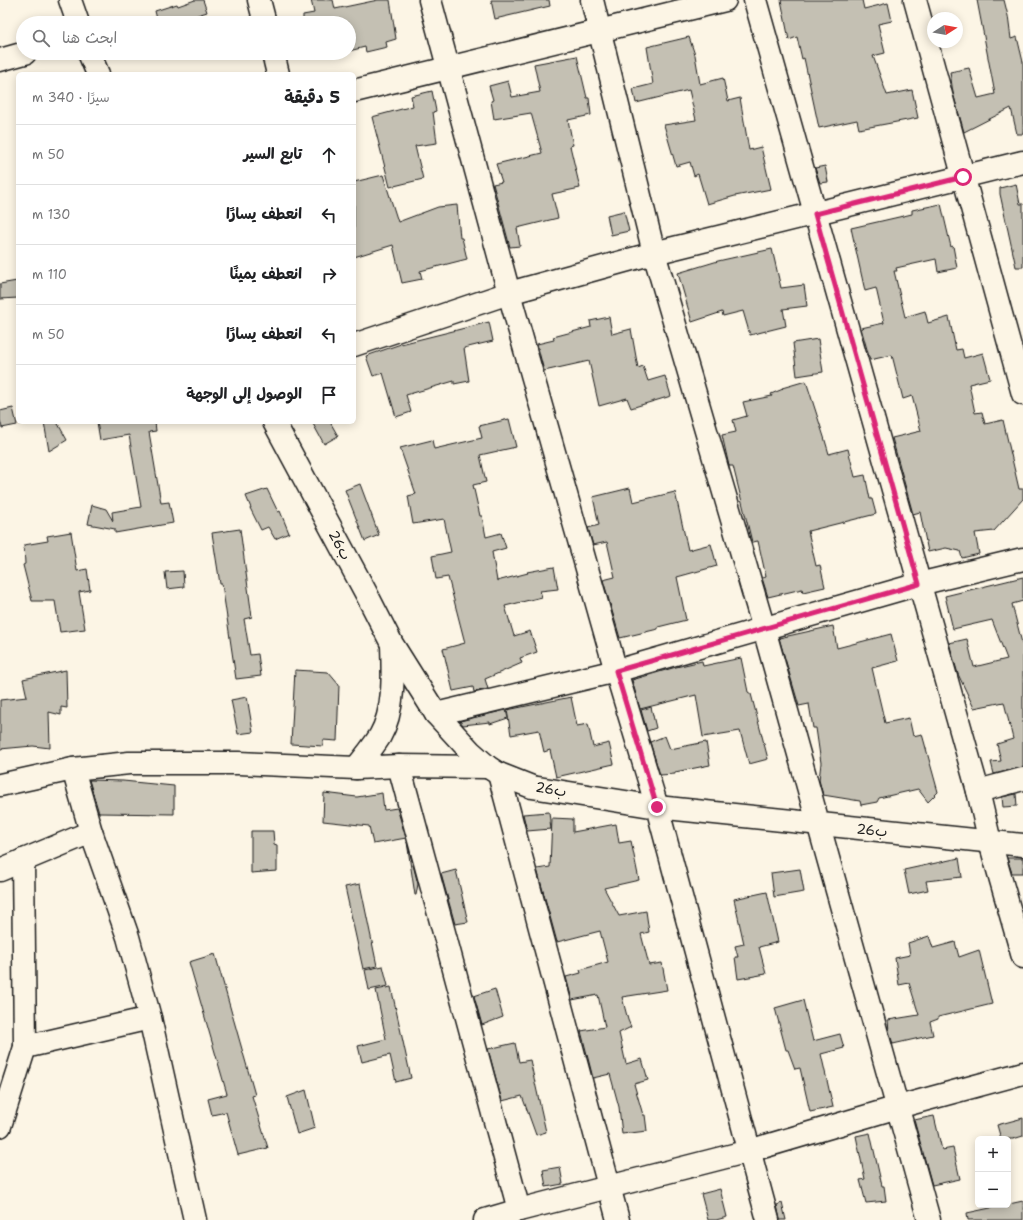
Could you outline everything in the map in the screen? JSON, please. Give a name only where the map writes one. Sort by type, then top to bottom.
[{"type":"main road","points":[[70,0],[76,16]]},
{"type":"main road","points":[[259,0],[263,16]]},
{"type":"main road","points":[[430,0],[509,293],[616,671],[657,807],[768,1220]]},
{"type":"main road","points":[[592,0],[654,253],[764,630],[929,1220]]},
{"type":"main road","points":[[356,90],[725,0]]},
{"type":"main road","points":[[755,0],[978,791],[990,842],[1023,957]]},
{"type":"main road","points":[[915,0],[1023,394]]},
{"type":"main road","points":[[0,60],[16,56]]},
{"type":"main road","points":[[92,60],[97,72]]},
{"type":"main road","points":[[275,60],[278,72]]},
{"type":"main road","points":[[356,344],[509,293],[654,253],[1023,162]]},
{"type":"main road","name":"26ب","points":[[275,424],[392,644],[436,714],[470,751],[494,771],[532,787],[657,807],[990,842],[1023,844]]},
{"type":"main road","points":[[436,714],[616,671],[764,630],[919,584],[1023,559]]},
{"type":"main road","points":[[356,768],[370,751],[381,734],[387,718],[392,691],[392,644]]},
{"type":"main road","points":[[0,786],[73,769],[129,763],[239,763],[356,768],[399,766],[494,771],[618,1220]]},
{"type":"main road","points":[[399,766],[519,1210]]},
{"type":"main road","points":[[73,769],[91,832],[128,937],[150,1018],[195,1220]]},
{"type":"main road","points":[[978,791],[1023,778]]},
{"type":"main road","points":[[0,870],[91,832]]},
{"type":"main road","points":[[0,1126],[26,1046],[23,860]]},
{"type":"main road","points":[[26,1046],[150,1018]]},
{"type":"main road","points":[[485,1220],[749,1151],[898,1107],[1023,1073]]},
{"type":"building","points":[[195,0],[203,0],[207,12],[195,16],[156,16],[155,11],[177,4],[178,6]]},
{"type":"building","points":[[311,0],[333,0],[335,9],[378,0],[390,0],[396,39],[386,42],[387,47],[366,52],[365,47],[356,49],[356,16],[303,16],[314,13]]},
{"type":"building","points":[[491,0],[549,0],[550,6],[495,19]]},
{"type":"building","points":[[781,0],[862,0],[864,9],[888,3],[892,21],[878,24],[885,53],[873,56],[887,95],[912,90],[918,118],[859,129],[857,120],[819,128],[804,58],[802,59],[797,37],[789,40]]},
{"type":"building","points":[[977,0],[1004,0],[1011,39],[1017,37],[1023,62],[1023,134],[1017,134],[1011,108],[964,132],[953,93],[950,72],[969,68],[978,98],[995,94]]},
{"type":"building","points":[[689,37],[695,55],[700,84],[723,78],[728,101],[740,98],[749,150],[761,147],[771,189],[735,196],[707,204],[698,174],[694,176],[690,162],[676,166],[664,125],[696,120],[689,90],[636,103],[633,89],[653,84],[647,47]]},
{"type":"building","points":[[577,56],[587,98],[589,98],[591,115],[568,120],[573,145],[570,146],[580,188],[552,194],[558,218],[517,228],[520,246],[510,247],[493,184],[502,182],[496,164],[542,153],[531,113],[494,119],[491,101],[493,100],[489,86],[508,81],[512,97],[540,92],[534,64]]},
{"type":"building","points":[[432,91],[436,111],[433,112],[437,143],[415,146],[423,179],[390,187],[372,117],[413,106],[411,96]]},
{"type":"building","points":[[825,166],[828,182],[820,183],[815,168]]},
{"type":"building","points":[[383,175],[398,222],[438,207],[457,205],[460,238],[462,238],[467,259],[420,271],[422,279],[402,283],[393,245],[356,256],[356,182]]},
{"type":"building","points":[[1016,184],[1020,204],[1023,204],[1023,267],[1016,267],[1000,194],[1000,188]]},
{"type":"building","points":[[941,204],[951,247],[953,246],[957,268],[938,272],[936,259],[896,268],[897,271],[894,271],[905,317],[925,311],[928,323],[949,317],[956,350],[962,349],[964,358],[983,353],[990,379],[969,384],[975,413],[982,412],[985,424],[1003,420],[1019,489],[1023,489],[1023,499],[994,531],[975,533],[979,554],[962,558],[960,551],[946,548],[928,552],[920,512],[913,514],[892,438],[921,431],[912,396],[903,399],[892,355],[870,360],[861,328],[884,323],[876,288],[865,291],[851,228],[912,214],[912,210]]},
{"type":"building","points":[[624,211],[629,231],[611,235],[607,215]]},
{"type":"building","points":[[772,249],[781,288],[804,285],[807,306],[783,309],[786,326],[750,335],[743,311],[723,316],[722,312],[692,322],[678,273],[718,261]]},
{"type":"building","points":[[16,281],[16,298],[0,299],[0,284]]},
{"type":"building","points":[[609,317],[612,334],[631,329],[638,368],[643,366],[648,381],[665,376],[671,396],[631,408],[627,398],[599,406],[589,361],[544,371],[537,344],[554,340],[553,337],[591,327],[590,321]]},
{"type":"building","points":[[489,322],[493,341],[464,348],[469,381],[454,384],[454,381],[406,395],[411,412],[396,417],[383,373],[373,376],[366,356],[401,344]]},
{"type":"building","points":[[818,339],[823,372],[797,376],[793,343]]},
{"type":"building","points":[[806,381],[829,454],[848,449],[855,477],[865,475],[870,499],[872,499],[876,514],[808,531],[816,566],[820,565],[825,587],[803,592],[802,589],[768,597],[762,578],[766,577],[758,541],[752,542],[733,466],[729,466],[722,435],[736,432],[733,420],[747,416],[743,402],[772,396],[771,394],[783,389],[782,388]]},
{"type":"building","points":[[13,408],[17,425],[2,428],[0,411]]},
{"type":"building","points":[[509,419],[516,447],[480,455],[486,482],[473,485],[480,516],[482,516],[486,537],[501,533],[506,548],[492,552],[497,581],[528,573],[527,572],[554,567],[558,589],[540,591],[542,597],[505,606],[514,636],[530,631],[537,652],[520,658],[522,663],[485,679],[488,689],[474,692],[473,687],[453,691],[443,649],[465,643],[448,577],[436,579],[432,556],[451,552],[444,519],[413,524],[408,496],[416,494],[400,448],[432,440],[434,449],[482,438],[479,426]]},
{"type":"building","points":[[44,424],[58,424],[67,440],[49,451]]},
{"type":"building","points":[[97,424],[155,424],[156,431],[149,432],[161,503],[169,502],[173,523],[115,533],[115,529],[88,524],[92,505],[106,509],[113,521],[112,512],[141,507],[129,435],[100,440]]},
{"type":"building","points":[[313,424],[331,424],[338,436],[324,444]]},
{"type":"building","points":[[360,484],[379,535],[365,541],[345,490]]},
{"type":"building","points":[[630,488],[633,502],[675,492],[688,550],[711,544],[717,566],[677,577],[686,620],[658,627],[658,629],[620,638],[603,580],[615,577],[607,542],[593,545],[588,528],[599,525],[593,497]]},
{"type":"building","points":[[267,489],[278,512],[280,511],[289,533],[275,539],[268,527],[261,530],[246,496]]},
{"type":"building","points":[[240,529],[252,617],[244,619],[250,655],[258,654],[261,676],[236,679],[222,584],[220,584],[212,533]]},
{"type":"building","points":[[71,532],[77,571],[87,569],[90,590],[79,592],[85,629],[60,632],[55,601],[32,601],[23,565],[25,564],[24,545],[48,541],[47,536]]},
{"type":"building","points":[[183,571],[184,587],[167,589],[165,572]]},
{"type":"building","points":[[1023,577],[1023,601],[1012,604],[1023,647],[1023,767],[994,774],[991,762],[1001,761],[997,744],[1013,739],[1004,702],[974,708],[958,674],[949,643],[967,639],[974,667],[1007,659],[992,620],[953,629],[945,596]]},
{"type":"building","points":[[833,626],[837,648],[891,634],[898,661],[872,668],[885,723],[909,718],[913,736],[922,734],[938,792],[928,802],[918,789],[879,798],[877,802],[861,805],[860,801],[823,795],[819,780],[821,763],[816,728],[813,728],[809,704],[799,706],[779,638]]},
{"type":"building","points":[[741,658],[748,692],[751,694],[768,759],[749,764],[740,731],[703,737],[696,695],[640,709],[632,680],[702,661],[703,666]]},
{"type":"building","points":[[66,670],[67,708],[61,707],[61,715],[49,712],[50,748],[33,746],[0,749],[0,700],[27,697],[23,679]]},
{"type":"building","points":[[295,670],[328,672],[339,685],[337,741],[323,740],[323,746],[291,744]]},
{"type":"building","points":[[247,697],[253,732],[238,734],[231,700]]},
{"type":"building","points":[[571,697],[577,726],[588,724],[593,747],[609,743],[614,764],[556,777],[550,750],[544,752],[539,730],[511,735],[507,710]]},
{"type":"building","points":[[651,707],[656,728],[647,731],[641,710]]},
{"type":"building","points":[[506,710],[508,718],[490,724],[490,722],[463,725],[460,721]]},
{"type":"building","points":[[665,736],[670,749],[706,742],[710,765],[675,772],[675,774],[660,775],[650,742]]},
{"type":"building","points":[[89,780],[123,781],[174,786],[174,814],[99,813]]},
{"type":"building","points":[[324,793],[357,797],[382,793],[384,810],[397,808],[406,838],[373,844],[369,826],[323,821]]},
{"type":"building","points":[[1016,794],[1017,806],[1003,807],[1002,797]]},
{"type":"building","points":[[549,812],[551,829],[527,831],[523,814]]},
{"type":"building","points":[[552,818],[573,819],[573,832],[616,824],[619,843],[631,841],[639,880],[604,888],[619,916],[646,911],[649,932],[641,934],[649,965],[662,963],[667,990],[622,997],[631,1027],[619,1033],[626,1064],[642,1059],[648,1080],[634,1084],[643,1115],[645,1115],[647,1131],[622,1134],[619,1107],[610,1074],[593,1078],[581,1031],[605,1027],[598,995],[572,1000],[566,977],[581,973],[580,970],[608,962],[600,931],[557,942],[537,869],[550,867]]},
{"type":"building","points":[[251,831],[273,831],[274,844],[277,845],[277,871],[251,873]]},
{"type":"building","points":[[407,842],[418,884],[416,895],[415,895]]},
{"type":"building","points":[[959,858],[962,877],[926,881],[928,890],[909,894],[904,870]]},
{"type":"building","points":[[1007,858],[1023,858],[1023,873],[1012,873]]},
{"type":"building","points":[[800,869],[804,892],[774,897],[771,873]]},
{"type":"building","points":[[456,870],[468,922],[455,924],[441,874]]},
{"type":"building","points":[[360,884],[377,966],[363,969],[345,887]]},
{"type":"building","points":[[767,892],[778,942],[759,947],[766,974],[738,979],[735,957],[738,957],[735,946],[744,944],[734,899]]},
{"type":"building","points":[[929,936],[933,948],[955,942],[959,957],[979,950],[992,1004],[938,1017],[938,1019],[930,1022],[933,1035],[893,1044],[889,1031],[888,1020],[919,1015],[909,983],[899,985],[895,958],[910,955],[908,943]]},
{"type":"building","points":[[215,954],[255,1095],[252,1096],[268,1148],[238,1155],[226,1112],[212,1115],[208,1099],[227,1094],[189,962]]},
{"type":"building","points":[[383,966],[388,986],[369,990],[365,970]]},
{"type":"building","points":[[391,987],[411,1078],[396,1082],[390,1055],[362,1062],[358,1046],[386,1039],[376,990]]},
{"type":"building","points":[[495,989],[503,1017],[482,1025],[474,996]]},
{"type":"building","points":[[803,1000],[813,1041],[840,1034],[844,1048],[821,1054],[833,1107],[810,1112],[800,1068],[795,1069],[788,1050],[786,1050],[775,1008]]},
{"type":"building","points":[[515,1043],[519,1062],[530,1060],[546,1132],[536,1135],[522,1096],[502,1101],[488,1049]]},
{"type":"building","points":[[306,1090],[315,1128],[297,1134],[287,1097]]},
{"type":"building","points":[[934,1116],[942,1150],[953,1148],[960,1179],[932,1185],[914,1120]]},
{"type":"building","points":[[1023,1118],[1023,1136],[1011,1139],[1011,1136],[1000,1136],[997,1125]]},
{"type":"building","points":[[870,1133],[882,1186],[884,1186],[886,1201],[866,1203],[860,1180],[865,1179],[856,1136]]},
{"type":"building","points":[[560,1167],[563,1184],[546,1187],[543,1170]]},
{"type":"building","points":[[720,1189],[727,1217],[716,1220],[708,1220],[701,1194]]},
{"type":"building","points":[[1023,1201],[1023,1220],[968,1220],[967,1213],[990,1208],[1011,1208],[1011,1204]]},
{"type":"building","points":[[782,1203],[786,1220],[780,1220],[777,1205]]},
{"type":"route","points":[[657,807],[616,671],[764,630],[919,584],[815,214],[963,177]]}]
